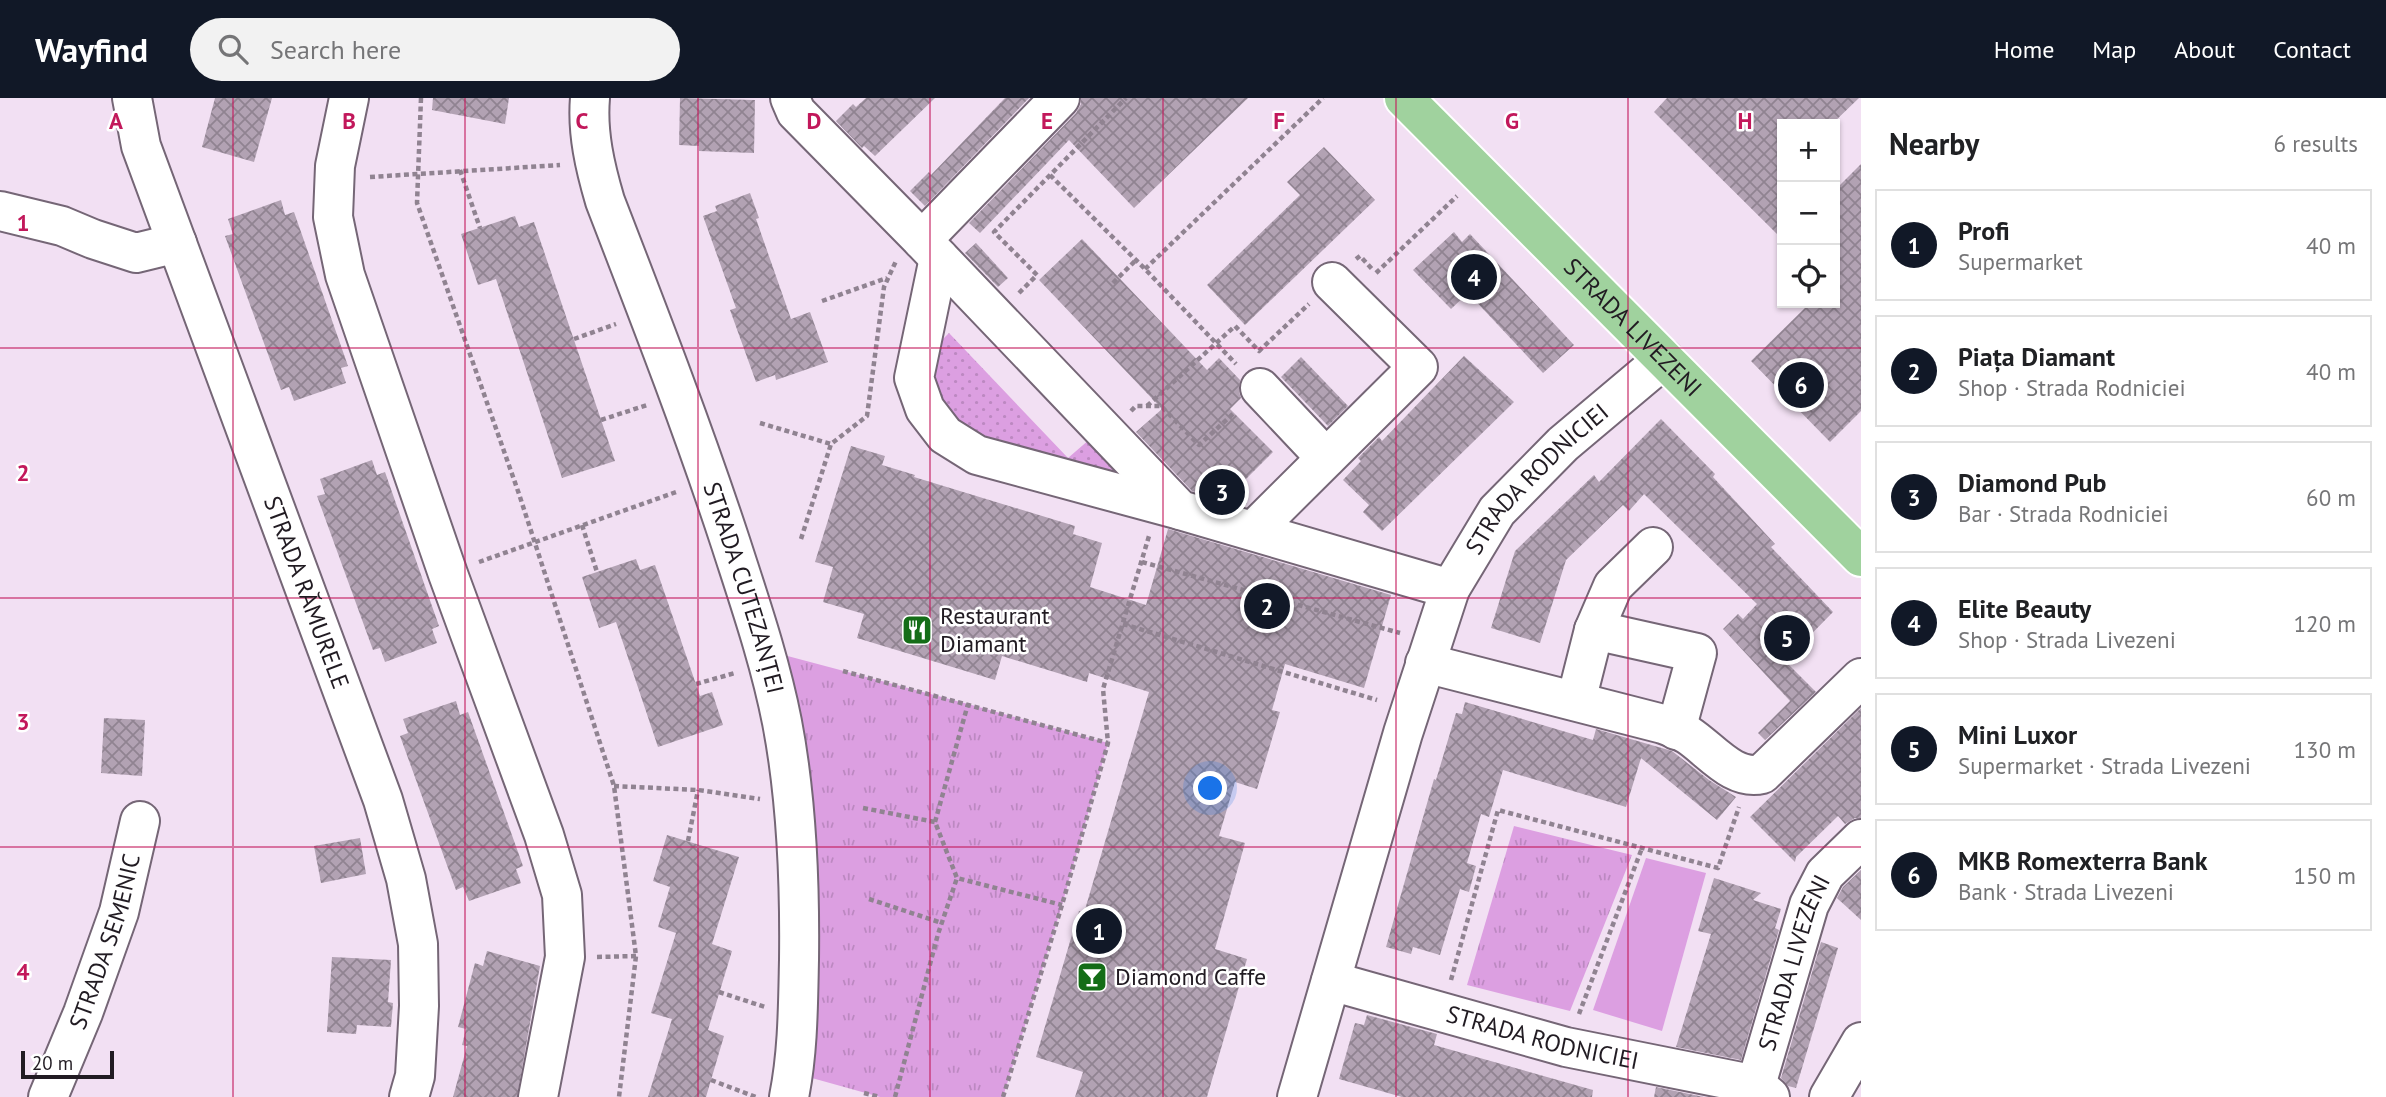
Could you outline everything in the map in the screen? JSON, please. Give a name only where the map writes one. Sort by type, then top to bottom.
[{"type":"main road","name":"STRADA LIVEZENI","points":[[1404,98],[1861,556]]},
{"type":"street","name":"STRADA RĂMURELE","points":[[132,98],[141,146],[383,800],[406,879],[418,944],[419,1006],[415,1076],[409,1097]]},
{"type":"street","points":[[349,98],[335,166],[333,216],[345,275],[448,574],[544,835],[562,895],[565,957],[538,1097]]},
{"type":"street","name":"STRADA CUTEZANȚEI","points":[[590,98],[588,119],[596,170],[605,201],[680,393],[710,480],[765,650],[782,724],[800,891],[798,1018],[794,1073],[789,1097]]},
{"type":"street","points":[[790,98],[796,112],[924,242],[1169,507]]},
{"type":"street","points":[[1060,98],[924,242],[914,378],[925,409],[945,435],[977,455],[1169,507],[1450,589]]},
{"type":"street","points":[[0,211],[62,226],[136,253],[177,243]]},
{"type":"street","points":[[1253,531],[1418,367],[1332,282]]},
{"type":"street","name":"STRADA RODNICIEI","points":[[1297,1097],[1407,721],[1415,648],[1497,511],[1563,444],[1664,359]]},
{"type":"street","points":[[1260,388],[1326,458]]},
{"type":"street","points":[[1576,701],[1594,630],[1613,586],[1653,547]]},
{"type":"street","points":[[1594,630],[1698,653],[1676,730]]},
{"type":"street","points":[[1415,648],[1576,701],[1663,724],[1686,734],[1738,773],[1750,776],[1762,774],[1861,678]]},
{"type":"street","name":"STRADA SEMENIC","points":[[48,1097],[120,912],[140,821]]},
{"type":"street","name":"STRADA LIVEZENI","points":[[1763,1091],[1809,905],[1825,874],[1861,839]]},
{"type":"street","name":"STRADA RODNICIEI","points":[[1331,981],[1566,1047],[1763,1091]]},
{"type":"street","points":[[1829,1097],[1861,1042]]},
{"type":"path","points":[[421,98],[417,204],[534,542],[614,786],[636,956],[618,1097]]},
{"type":"path","points":[[1015,297],[1037,275],[994,232],[1126,98]]},
{"type":"path","points":[[1145,268],[1323,98]]},
{"type":"path","points":[[334,180],[569,164]]},
{"type":"path","points":[[460,170],[480,228]]},
{"type":"path","points":[[1050,175],[1145,268],[1260,388],[1199,445],[1160,406],[1136,406],[1127,415]]},
{"type":"path","points":[[1376,273],[1458,195]]},
{"type":"path","points":[[801,540],[831,444],[867,416],[884,287],[888,278],[924,242]]},
{"type":"path","points":[[1113,283],[1136,260]]},
{"type":"path","points":[[822,301],[888,278]]},
{"type":"path","points":[[1147,406],[1235,326],[1259,351],[1332,282]]},
{"type":"path","points":[[574,339],[622,321]]},
{"type":"path","points":[[601,420],[651,403]]},
{"type":"path","points":[[760,423],[831,444]]},
{"type":"path","points":[[448,574],[683,490]]},
{"type":"path","points":[[1003,1097],[1108,743],[1102,688],[1142,562],[1169,507]]},
{"type":"path","points":[[582,526],[597,572]]},
{"type":"path","points":[[1142,562],[1415,648]]},
{"type":"path","points":[[1124,624],[1407,721]]},
{"type":"path","points":[[696,684],[742,671]]},
{"type":"path","points":[[843,671],[1108,743]]},
{"type":"path","points":[[895,1097],[942,923],[957,878],[935,822],[968,704]]},
{"type":"path","points":[[1442,1012],[1498,810],[1718,867],[1750,776]]},
{"type":"path","points":[[614,786],[698,790],[764,800]]},
{"type":"path","points":[[688,841],[698,790]]},
{"type":"path","points":[[863,808],[935,822]]},
{"type":"path","points":[[1566,1047],[1642,848]]},
{"type":"path","points":[[957,878],[1062,905]]},
{"type":"path","points":[[869,899],[942,923]]},
{"type":"path","points":[[719,992],[768,1008]]},
{"type":"path","points":[[711,1080],[756,1097]]},
{"type":"path","points":[[864,1093],[880,1097]]},
{"type":"green space","points":[[949,333],[1068,458],[1090,439],[1137,487],[979,443],[954,426],[927,375],[933,349]]},
{"type":"green space","points":[[765,650],[1108,743],[1003,1097],[880,1097],[794,1073]]},
{"type":"green space","points":[[1514,826],[1632,855],[1570,1011],[1467,985]]},
{"type":"green space","points":[[1646,858],[1706,873],[1662,1031],[1593,1010]]},
{"type":"building","points":[[215,98],[272,98],[254,162],[202,147]]},
{"type":"building","points":[[433,98],[509,98],[505,124],[432,110]]},
{"type":"building","points":[[680,98],[755,100],[754,153],[699,151],[699,146],[679,145]]},
{"type":"building","points":[[866,98],[935,98],[875,156],[864,146],[862,148],[836,121],[853,104],[856,107]]},
{"type":"building","points":[[1005,98],[1029,98],[925,206],[910,191],[929,172],[931,175]]},
{"type":"building","points":[[1081,98],[1248,98],[1134,208],[1069,140],[980,233],[969,223],[1076,113]]},
{"type":"building","points":[[1667,98],[1859,98],[1837,119],[1777,119],[1777,234],[1654,112]]},
{"type":"building","points":[[1324,147],[1375,200],[1245,325],[1207,285],[1300,195],[1287,182]]},
{"type":"building","points":[[1861,164],[1861,411],[1830,442],[1751,361],[1805,308],[1840,308],[1840,185]]},
{"type":"building","points":[[750,193],[759,218],[756,219],[791,319],[810,312],[828,362],[776,380],[775,375],[756,382],[730,310],[736,308],[703,216],[717,211],[715,206]]},
{"type":"building","points":[[281,200],[285,215],[294,212],[348,366],[341,368],[346,383],[294,401],[289,387],[281,390],[225,236],[233,234],[228,219]]},
{"type":"building","points":[[515,216],[519,227],[534,222],[615,461],[562,478],[496,279],[478,285],[461,234]]},
{"type":"building","points":[[1454,232],[1462,242],[1470,234],[1574,345],[1543,373],[1468,293],[1451,309],[1413,270]]},
{"type":"building","points":[[1082,239],[1207,370],[1219,358],[1240,380],[1241,398],[1230,409],[1273,452],[1245,480],[1247,503],[1244,506],[1192,491],[1136,432],[1162,409],[1039,280]]},
{"type":"building","points":[[976,243],[1008,278],[998,287],[965,253]]},
{"type":"building","points":[[1464,356],[1514,402],[1382,531],[1363,512],[1369,505],[1343,480],[1361,461],[1358,458],[1379,437],[1382,441]]},
{"type":"building","points":[[1301,357],[1348,406],[1328,426],[1281,377]]},
{"type":"building","points":[[1661,419],[1715,474],[1713,477],[1775,544],[1771,547],[1833,612],[1785,661],[1816,692],[1765,740],[1758,733],[1790,701],[1723,629],[1738,614],[1743,619],[1757,604],[1644,494],[1629,511],[1623,505],[1566,560],[1540,643],[1491,628],[1515,551],[1594,475],[1599,482]]},
{"type":"building","points":[[851,446],[885,456],[882,465],[915,475],[914,477],[1075,526],[1073,534],[1102,543],[1090,587],[1146,605],[1168,529],[1391,595],[1364,688],[1285,664],[1272,710],[1280,712],[1257,789],[1235,782],[1219,836],[1245,843],[1215,949],[1247,959],[1207,1097],[1075,1097],[1083,1072],[1036,1057],[1079,911],[1084,913],[1149,692],[1089,673],[1087,682],[1002,656],[995,680],[857,638],[864,614],[823,602],[833,567],[815,562]]},
{"type":"building","points":[[372,460],[377,475],[385,472],[439,626],[432,629],[437,643],[385,662],[380,648],[373,650],[317,496],[325,494],[320,479]]},
{"type":"building","points":[[636,559],[640,570],[655,565],[700,696],[712,692],[723,725],[658,747],[616,622],[599,628],[582,577]]},
{"type":"building","points":[[456,701],[460,715],[468,712],[523,866],[516,869],[521,883],[469,901],[463,887],[456,890],[400,736],[408,733],[403,719]]},
{"type":"building","points":[[1465,702],[1593,740],[1596,729],[1672,751],[1736,797],[1717,820],[1641,758],[1626,807],[1503,770],[1489,817],[1481,814],[1467,863],[1476,866],[1469,892],[1460,889],[1440,955],[1413,947],[1411,954],[1386,947],[1434,779],[1436,780],[1456,713],[1462,714]]},
{"type":"building","points":[[1861,708],[1861,818],[1855,818],[1845,824],[1838,816],[1796,857],[1795,862],[1750,817]]},
{"type":"building","points":[[104,718],[145,720],[142,776],[101,773]]},
{"type":"building","points":[[667,835],[739,857],[712,944],[732,951],[708,1030],[724,1036],[706,1097],[648,1097],[672,1019],[651,1013],[676,933],[658,927],[670,887],[653,881]]},
{"type":"building","points":[[360,838],[366,874],[321,883],[314,846]]},
{"type":"building","points":[[1861,870],[1861,920],[1837,898],[1843,887]]},
{"type":"building","points":[[1714,878],[1761,893],[1753,900],[1781,909],[1775,928],[1779,930],[1741,1060],[1676,1047],[1711,934],[1698,931]]},
{"type":"building","points":[[1821,942],[1838,948],[1796,1088],[1788,1086],[1781,1078]]},
{"type":"building","points":[[487,951],[540,966],[517,1097],[453,1097],[467,1046],[462,1045],[466,1029],[458,1027],[475,963],[483,966]]},
{"type":"building","points":[[332,957],[391,960],[388,1002],[393,1003],[391,1027],[357,1025],[356,1034],[327,1032]]},
{"type":"building","points":[[1367,1015],[1437,1034],[1434,1045],[1593,1090],[1592,1097],[1402,1097],[1339,1079],[1355,1023],[1364,1025]]},
{"type":"building","points":[[1656,1087],[1704,1097],[1654,1097]]},
{"type":"place","name":"Elite Beauty","points":[[1474,277]]},
{"type":"place","name":"MKB Romexterra Bank","points":[[1801,385]]},
{"type":"place","name":"Diamond Pub","points":[[1222,492]]},
{"type":"place","name":"Piața Diamant","points":[[1267,606]]},
{"type":"place","name":"Restaurant Diamant","points":[[917,630]]},
{"type":"place","name":"Mini Luxor","points":[[1787,638]]},
{"type":"place","name":"Profi","points":[[1099,931]]},
{"type":"place","name":"Diamond Caffe","points":[[1092,977]]}]
